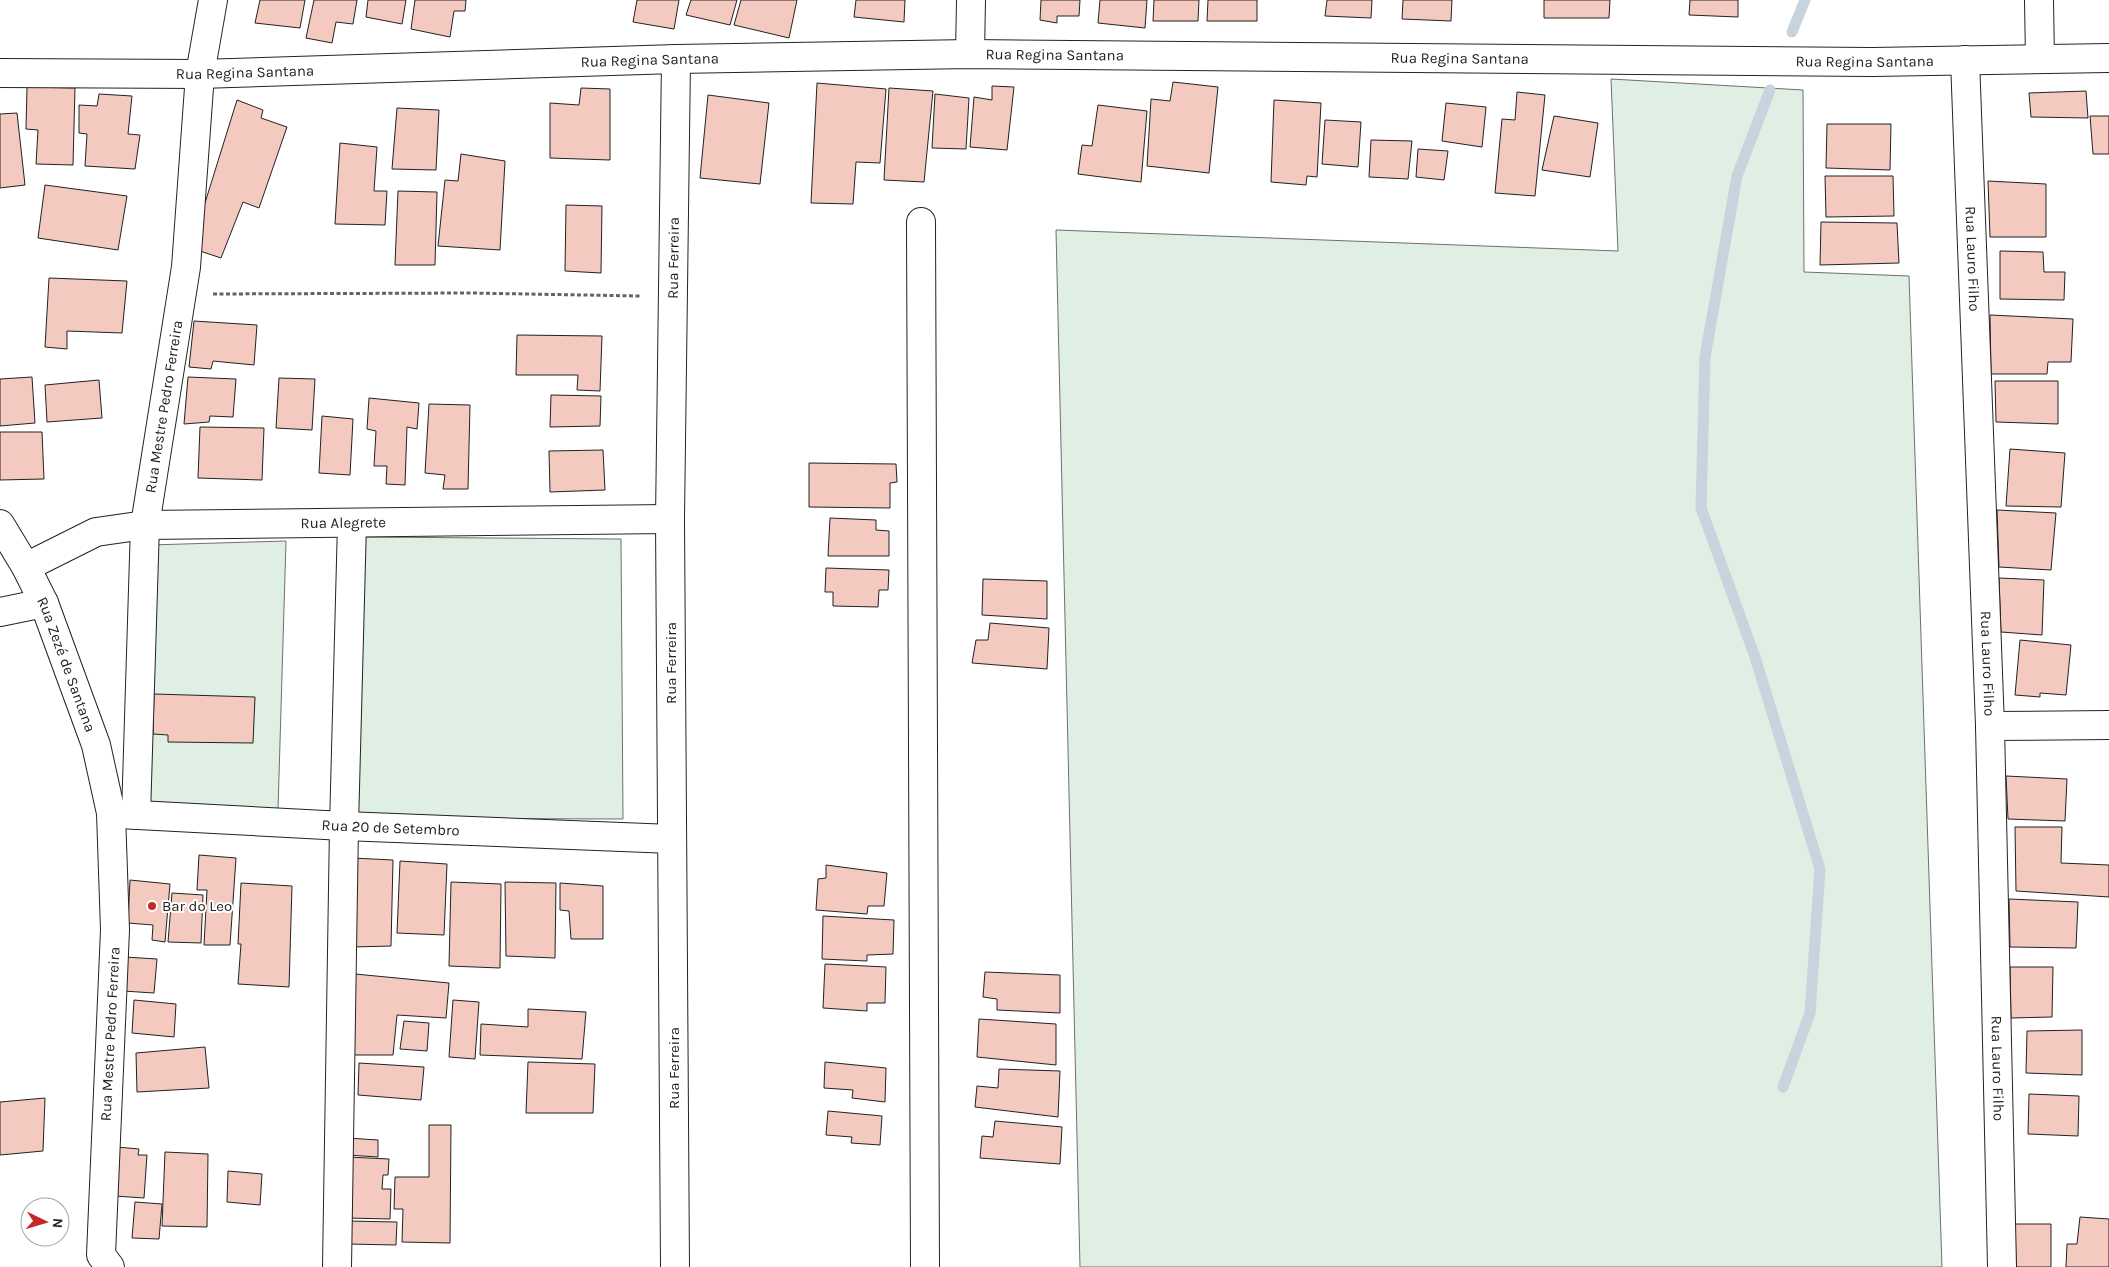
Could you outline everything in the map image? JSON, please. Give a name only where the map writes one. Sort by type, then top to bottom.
[{"type":"street","name":"Rua Mestre Pedro Ferreira","points":[[100,1263],[115,930],[145,525],[186,266],[200,74],[214,0]]},
{"type":"street","points":[[970,54],[972,0]]},
{"type":"street","points":[[2039,0],[2040,59]]},
{"type":"street","name":"Rua Regina Santana","points":[[0,73],[200,74],[676,59],[970,54],[1872,62],[2109,58]]},
{"type":"street","name":"Rua Ferreira","points":[[675,1267],[670,519],[676,59]]},
{"type":"street","name":"Rua Lauro Filho","points":[[1965,60],[1990,726],[2002,1267]]},
{"type":"street","points":[[921,222],[924,1267]]},
{"type":"street","name":"Rua Alegrete","points":[[26,567],[96,532],[145,525],[670,519]]},
{"type":"street","points":[[337,1267],[344,826],[352,523]]},
{"type":"street","name":"Rua Zezé de Santana","points":[[0,524],[26,567],[44,603],[96,745],[124,814]]},
{"type":"street","points":[[0,612],[44,603]]},
{"type":"street","points":[[1990,726],[2109,725]]},
{"type":"street","name":"Rua 20 de Setembro","points":[[124,814],[344,826],[672,839]]},
{"type":"path","points":[[182,295],[470,292],[673,296]]},
{"type":"green space","points":[[1611,79],[1803,90],[1804,272],[1909,276],[1942,1267],[1080,1267],[1056,230],[1618,251]]},
{"type":"green space","points":[[361,537],[621,539],[623,819],[354,818]]},
{"type":"green space","points":[[286,541],[278,810],[140,807],[149,545]]},
{"type":"building","points":[[260,0],[305,0],[300,28],[255,23]]},
{"type":"building","points":[[314,0],[357,0],[353,24],[336,22],[332,43],[306,38]]},
{"type":"building","points":[[368,0],[406,0],[402,24],[366,17]]},
{"type":"building","points":[[415,0],[466,0],[465,11],[454,11],[450,37],[411,29]]},
{"type":"building","points":[[637,0],[679,0],[674,29],[633,22]]},
{"type":"building","points":[[691,0],[737,0],[730,25],[686,15]]},
{"type":"building","points":[[741,0],[797,0],[789,38],[734,25]]},
{"type":"building","points":[[856,0],[905,0],[904,22],[854,17]]},
{"type":"building","points":[[1041,0],[1080,0],[1079,16],[1057,16],[1057,23],[1040,20]]},
{"type":"building","points":[[1100,0],[1147,0],[1145,28],[1098,23]]},
{"type":"building","points":[[1154,0],[1199,0],[1198,21],[1153,21]]},
{"type":"building","points":[[1208,0],[1257,0],[1257,21],[1207,21]]},
{"type":"building","points":[[1327,0],[1372,0],[1371,18],[1325,16]]},
{"type":"building","points":[[1403,0],[1452,0],[1451,21],[1402,19]]},
{"type":"building","points":[[1544,0],[1610,0],[1609,18],[1544,18]]},
{"type":"building","points":[[1690,0],[1738,0],[1738,17],[1689,15]]},
{"type":"building","points":[[1173,82],[1218,87],[1209,173],[1147,166],[1151,99],[1170,101]]},
{"type":"building","points":[[817,83],[886,89],[880,163],[856,162],[853,204],[811,203]]},
{"type":"building","points":[[992,86],[1014,87],[1007,150],[970,147],[974,97],[992,100]]},
{"type":"building","points":[[27,87],[75,88],[73,165],[36,164],[38,130],[26,129]]},
{"type":"building","points":[[581,88],[610,89],[610,160],[550,158],[550,103],[579,105]]},
{"type":"building","points":[[889,88],[933,91],[924,182],[884,180]]},
{"type":"building","points":[[2086,91],[2088,118],[2031,117],[2029,93]]},
{"type":"building","points":[[1517,92],[1545,95],[1535,196],[1495,193],[1502,119],[1515,120]]},
{"type":"building","points":[[99,94],[132,96],[128,134],[140,135],[135,169],[85,166],[87,134],[79,133],[79,105],[97,106]]},
{"type":"building","points":[[935,94],[969,98],[966,149],[932,148]]},
{"type":"building","points":[[708,95],[769,103],[760,184],[700,178]]},
{"type":"building","points":[[237,100],[263,110],[261,118],[287,127],[259,208],[243,202],[221,258],[191,248]]},
{"type":"building","points":[[1274,100],[1321,103],[1317,177],[1307,176],[1306,185],[1271,182]]},
{"type":"building","points":[[1446,103],[1486,107],[1482,147],[1442,141]]},
{"type":"building","points":[[1098,105],[1147,111],[1141,182],[1078,174],[1082,145],[1092,146]]},
{"type":"building","points":[[397,108],[439,110],[436,170],[392,169]]},
{"type":"building","points":[[17,113],[25,185],[0,188],[0,114]]},
{"type":"building","points":[[1554,116],[1598,123],[1590,177],[1542,170]]},
{"type":"building","points":[[2090,116],[2109,116],[2109,154],[2093,154]]},
{"type":"building","points":[[1325,120],[1361,122],[1358,167],[1322,164]]},
{"type":"building","points":[[1827,124],[1891,124],[1890,170],[1826,168]]},
{"type":"building","points":[[1371,140],[1412,141],[1408,179],[1369,177]]},
{"type":"building","points":[[340,143],[377,147],[374,191],[387,191],[385,225],[335,224]]},
{"type":"building","points":[[1418,149],[1448,151],[1444,180],[1416,177]]},
{"type":"building","points":[[461,154],[505,161],[500,250],[438,246],[445,180],[458,181]]},
{"type":"building","points":[[1825,176],[1893,176],[1894,216],[1826,217]]},
{"type":"building","points":[[1988,181],[2046,184],[2046,237],[1990,237]]},
{"type":"building","points":[[45,185],[127,196],[118,250],[38,238]]},
{"type":"building","points":[[398,191],[437,192],[435,265],[395,265]]},
{"type":"building","points":[[566,205],[602,206],[601,273],[565,271]]},
{"type":"building","points":[[1821,222],[1897,223],[1899,263],[1820,265]]},
{"type":"building","points":[[2000,251],[2043,252],[2044,272],[2065,272],[2064,300],[2000,299]]},
{"type":"building","points":[[49,278],[127,281],[122,333],[67,331],[67,349],[45,347]]},
{"type":"building","points":[[1990,315],[2073,319],[2071,362],[2048,362],[2047,374],[1991,374]]},
{"type":"building","points":[[194,321],[257,325],[254,365],[213,361],[211,369],[189,367]]},
{"type":"building","points":[[517,335],[602,336],[600,391],[577,390],[578,375],[516,375]]},
{"type":"building","points":[[32,377],[35,423],[0,426],[0,379]]},
{"type":"building","points":[[188,377],[236,379],[233,417],[210,416],[209,422],[184,424]]},
{"type":"building","points":[[279,378],[315,379],[312,430],[276,428]]},
{"type":"building","points":[[99,380],[102,418],[47,422],[45,385]]},
{"type":"building","points":[[1995,381],[2058,381],[2058,424],[1996,422]]},
{"type":"building","points":[[551,395],[601,396],[600,426],[550,427]]},
{"type":"building","points":[[369,398],[419,403],[417,429],[407,427],[405,485],[386,484],[387,466],[374,466],[376,431],[367,429]]},
{"type":"building","points":[[429,404],[470,405],[468,489],[443,489],[445,475],[425,473]]},
{"type":"building","points":[[322,416],[353,419],[350,475],[319,473]]},
{"type":"building","points":[[200,427],[264,428],[262,480],[198,478]]},
{"type":"building","points":[[0,432],[42,432],[44,479],[0,480]]},
{"type":"building","points":[[2010,449],[2065,453],[2061,507],[2006,506]]},
{"type":"building","points":[[603,450],[605,490],[550,492],[549,451]]},
{"type":"building","points":[[809,463],[896,464],[897,482],[890,483],[890,508],[809,507]]},
{"type":"building","points":[[1997,510],[2056,513],[2051,570],[1999,567]]},
{"type":"building","points":[[830,518],[876,520],[876,530],[889,531],[889,556],[828,556]]},
{"type":"building","points":[[826,568],[889,570],[888,590],[879,590],[878,607],[833,606],[833,592],[825,592]]},
{"type":"building","points":[[1999,578],[2044,580],[2042,635],[2001,632]]},
{"type":"building","points":[[983,579],[1047,581],[1047,619],[982,615]]},
{"type":"building","points":[[990,623],[1049,628],[1047,669],[972,663],[976,640],[988,640]]},
{"type":"building","points":[[2020,640],[2071,645],[2066,695],[2040,693],[2040,697],[2015,695]]},
{"type":"building","points":[[154,694],[255,697],[253,743],[168,742],[168,735],[153,734]]},
{"type":"building","points":[[2006,776],[2067,779],[2065,821],[2008,819]]},
{"type":"building","points":[[2015,827],[2062,827],[2061,863],[2109,865],[2109,897],[2016,891]]},
{"type":"building","points":[[199,855],[236,858],[230,945],[204,945],[207,890],[197,890]]},
{"type":"building","points":[[352,858],[393,860],[391,946],[352,947]]},
{"type":"building","points":[[400,861],[447,864],[444,935],[397,933]]},
{"type":"building","points":[[826,865],[887,873],[884,906],[868,906],[867,914],[816,910],[818,879],[826,878]]},
{"type":"building","points":[[130,880],[170,884],[165,942],[152,940],[153,925],[128,923]]},
{"type":"building","points":[[451,882],[501,884],[500,968],[449,966]]},
{"type":"building","points":[[505,882],[556,883],[555,958],[506,956]]},
{"type":"building","points":[[241,883],[292,886],[289,987],[238,984],[241,944],[238,944]]},
{"type":"building","points":[[560,883],[603,886],[603,939],[571,939],[569,911],[560,910]]},
{"type":"building","points":[[172,893],[203,895],[201,943],[168,942]]},
{"type":"building","points":[[2009,899],[2078,902],[2076,948],[2010,947]]},
{"type":"building","points":[[823,916],[894,920],[893,954],[867,955],[867,961],[822,959]]},
{"type":"building","points":[[125,957],[157,959],[154,993],[123,991]]},
{"type":"building","points":[[825,964],[886,967],[885,1003],[867,1003],[867,1011],[823,1008]]},
{"type":"building","points":[[2010,967],[2053,967],[2052,1017],[2011,1018]]},
{"type":"building","points":[[985,972],[1060,975],[1060,1013],[997,1010],[997,999],[983,997]]},
{"type":"building","points":[[355,974],[449,983],[446,1018],[397,1015],[393,1055],[350,1055]]},
{"type":"building","points":[[134,1000],[176,1004],[174,1037],[132,1033]]},
{"type":"building","points":[[453,1000],[479,1002],[475,1059],[449,1057]]},
{"type":"building","points":[[528,1009],[586,1012],[582,1059],[480,1055],[481,1024],[528,1027]]},
{"type":"building","points":[[979,1019],[1056,1024],[1056,1065],[977,1057]]},
{"type":"building","points":[[404,1021],[429,1023],[427,1051],[400,1049]]},
{"type":"building","points":[[2082,1030],[2082,1075],[2026,1073],[2027,1031]]},
{"type":"building","points":[[205,1047],[209,1088],[137,1092],[136,1053]]},
{"type":"building","points":[[528,1062],[595,1064],[593,1113],[526,1113]]},
{"type":"building","points":[[825,1062],[886,1068],[885,1102],[852,1098],[853,1090],[824,1088]]},
{"type":"building","points":[[359,1063],[424,1067],[421,1100],[358,1095]]},
{"type":"building","points":[[999,1069],[1060,1071],[1058,1117],[975,1107],[977,1086],[998,1088]]},
{"type":"building","points":[[2029,1094],[2079,1096],[2078,1136],[2028,1134]]},
{"type":"building","points":[[45,1098],[43,1151],[0,1155],[0,1102]]},
{"type":"building","points":[[828,1111],[882,1116],[880,1145],[851,1143],[852,1137],[826,1135]]},
{"type":"building","points":[[995,1121],[1062,1127],[1060,1164],[980,1158],[982,1136],[993,1137]]},
{"type":"building","points":[[429,1125],[451,1125],[450,1243],[402,1242],[403,1209],[394,1209],[395,1177],[429,1177]]},
{"type":"building","points":[[347,1138],[378,1140],[378,1157],[348,1155]]},
{"type":"building","points":[[117,1147],[139,1149],[138,1155],[147,1155],[144,1198],[115,1196]]},
{"type":"building","points":[[165,1152],[208,1154],[207,1227],[162,1226]]},
{"type":"building","points":[[348,1157],[389,1159],[388,1175],[383,1175],[382,1189],[391,1189],[390,1219],[347,1218]]},
{"type":"building","points":[[228,1171],[262,1174],[260,1205],[227,1202]]},
{"type":"building","points":[[135,1202],[162,1204],[159,1239],[132,1238]]},
{"type":"building","points":[[2080,1217],[2109,1219],[2109,1267],[2066,1267],[2067,1244],[2077,1244]]},
{"type":"building","points":[[347,1221],[397,1222],[396,1245],[347,1244]]},
{"type":"building","points":[[2015,1224],[2051,1224],[2051,1267],[2016,1267]]},
{"type":"waterway","points":[[1792,32],[1805,0]]},
{"type":"waterway","points":[[1770,90],[1737,176],[1705,357],[1701,508],[1755,657],[1820,869],[1810,1013],[1783,1087]]},
{"type":"place","name":"Bar do Leo","points":[[152,906]]}]
